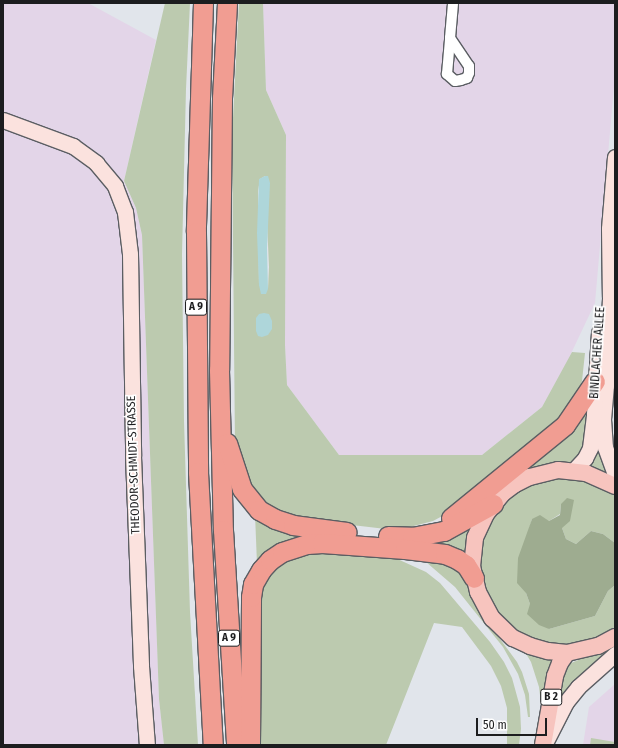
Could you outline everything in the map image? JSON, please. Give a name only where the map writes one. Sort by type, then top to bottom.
[{"type":"highway","name":"A 9","points":[[204,3],[196,232],[198,472],[213,745]]},
{"type":"highway","name":"A 9","points":[[227,3],[222,98],[219,370],[223,538],[236,745]]},
{"type":"highway","points":[[428,535],[565,425],[601,383]]},
{"type":"highway","points":[[220,419],[242,489],[259,510],[275,519],[293,525],[397,537],[428,535],[444,531],[493,504]]},
{"type":"highway","points":[[250,745],[251,598],[253,584],[270,560],[294,546],[307,544],[322,543],[405,549],[445,554],[457,559],[466,565],[474,578]]},
{"type":"main road","points":[[615,486],[599,477],[573,471],[558,470],[529,477],[509,489],[493,504],[486,514],[476,538],[472,566],[474,578],[484,605],[502,629],[513,638],[548,652],[567,653],[598,646],[615,637]]},
{"type":"main road","name":"B 2","points":[[544,744],[555,676],[560,663],[567,653]]},
{"type":"street","points":[[450,38],[453,3]]},
{"type":"street","name":"THEODOR-SCHMIDT-STRASSE","points":[[3,120],[73,146],[96,163],[115,186],[127,219],[130,254],[133,456],[141,666],[147,745]]},
{"type":"street","name":"BINDLACHER ALLEE","points":[[573,471],[585,458],[590,448],[601,383],[609,229],[615,157]]},
{"type":"street","points":[[601,383],[615,448]]},
{"type":"street","points":[[601,383],[603,434],[606,453],[615,474]]},
{"type":"street","points":[[544,744],[566,702],[578,687],[615,654]]},
{"type":"shaded area","points":[[3,3],[88,3],[156,40],[124,181],[136,208],[142,235],[159,699],[164,745],[3,745]]},
{"type":"shaded area","points":[[263,3],[615,3],[615,75],[595,303],[567,362],[542,407],[482,455],[339,455],[287,385],[285,345],[286,135],[266,90]]},
{"type":"shaded area","points":[[615,684],[615,745],[583,745],[589,707]]},
{"type":"green space","points":[[165,3],[190,3],[186,89],[182,254],[184,421],[190,612],[198,745],[164,745],[159,699],[142,235],[136,208],[124,181]]},
{"type":"green space","points":[[239,3],[263,3],[266,90],[286,135],[285,345],[287,385],[339,455],[482,455],[542,407],[572,352],[585,353],[582,381],[572,409],[448,513],[433,521],[402,529],[386,529],[292,518],[264,504],[253,493],[235,446],[232,137]],"holes":[[[265,176],[269,267],[268,289],[259,285],[258,191],[260,179]]]},
{"type":"green space","points":[[588,401],[582,450],[571,462],[511,480]]},
{"type":"green space","points":[[600,424],[611,476],[587,467]]},
{"type":"green space","points":[[559,477],[585,480],[615,495],[615,543],[603,534],[591,531],[576,544],[566,539],[562,528],[561,504],[560,514],[549,521],[532,519],[527,536],[526,593],[530,604],[549,629],[595,616],[608,591],[615,585],[615,627],[600,637],[574,645],[547,644],[522,635],[501,618],[481,582],[479,555],[485,529],[509,496],[532,483]]},
{"type":"green space","points":[[567,498],[574,500],[570,521],[562,528],[566,539],[576,544],[591,531],[603,534],[615,543],[615,585],[608,591],[595,616],[549,629],[539,625],[527,614],[530,604],[526,593],[517,583],[518,558],[532,519],[540,515],[549,521],[560,515],[561,504]]},
{"type":"green space","points":[[255,514],[316,534],[257,564]]},
{"type":"green space","points":[[476,518],[466,556],[374,540]]},
{"type":"green space","points":[[302,551],[393,557],[426,572],[440,583],[490,642],[504,662],[512,678],[520,707],[521,729],[519,745],[507,745],[507,708],[501,686],[491,666],[462,627],[434,623],[386,745],[254,745],[256,613],[261,586],[275,565]]},
{"type":"green space","points":[[426,559],[459,566],[483,616],[517,662],[522,672],[529,694],[530,717],[528,717],[525,695],[518,674],[503,647],[455,587],[426,562]]},
{"type":"green space","points":[[615,644],[615,648],[558,708],[562,672],[569,664]]},
{"type":"green space","points":[[525,652],[556,660],[542,711],[539,687],[531,662]]},
{"type":"green space","points":[[591,738],[615,742],[615,745],[590,745]]},
{"type":"water","points":[[268,176],[270,183],[267,248],[268,289],[266,294],[261,294],[259,285],[257,233],[259,179]]},
{"type":"water","points":[[259,314],[269,314],[272,321],[272,329],[268,335],[262,337],[258,336],[256,331],[256,318]]}]
